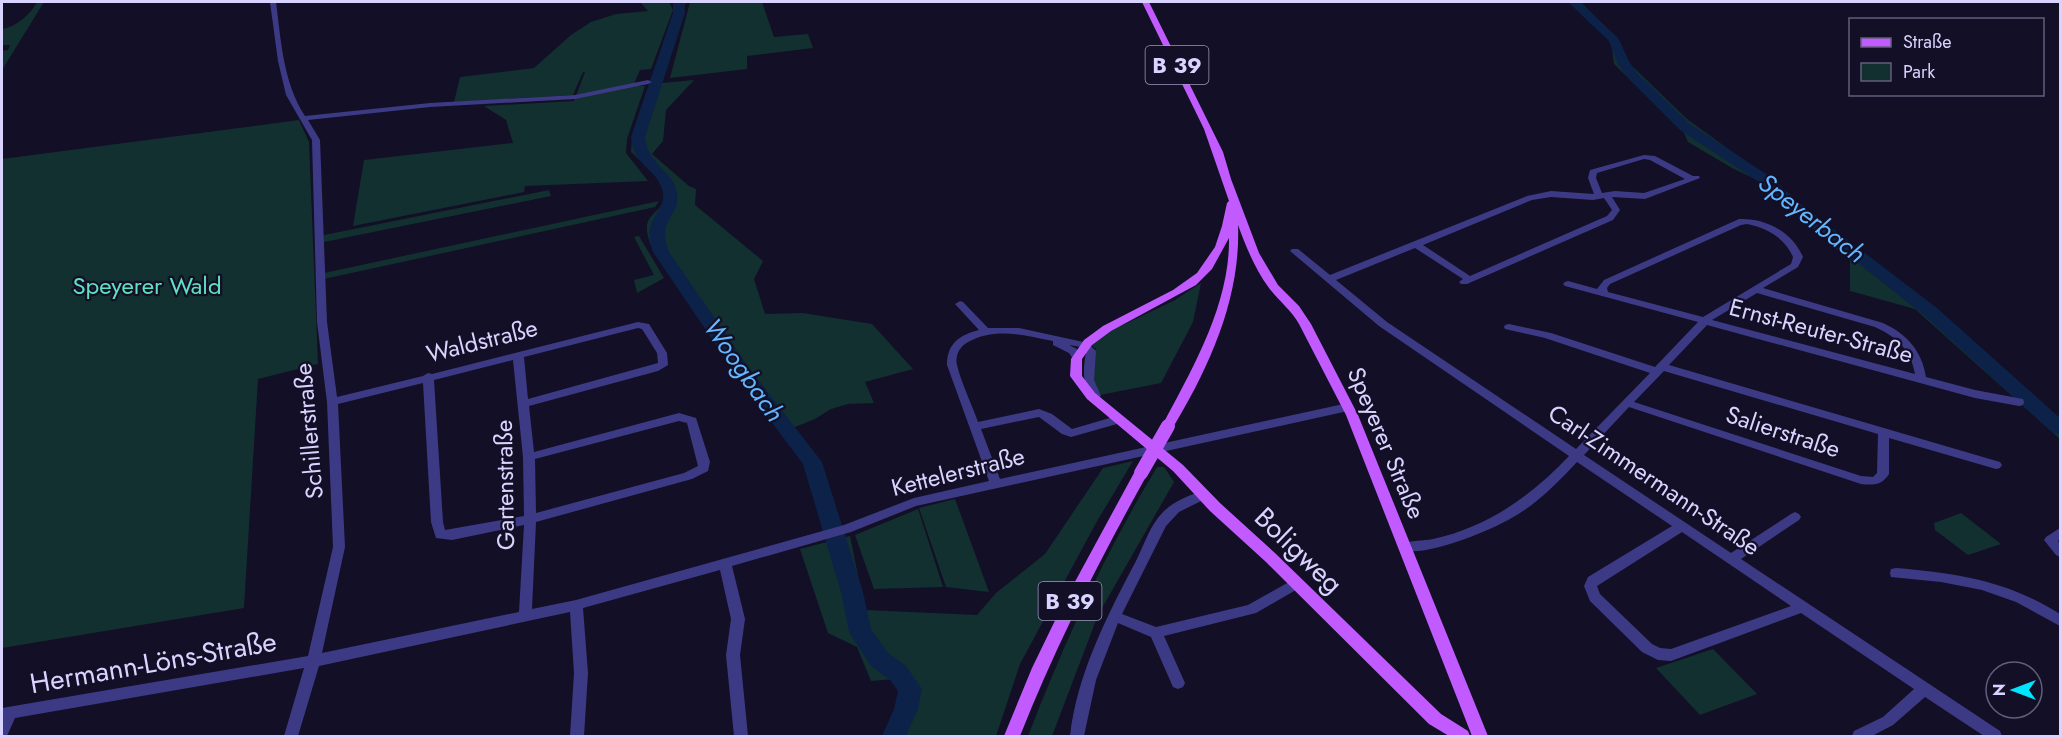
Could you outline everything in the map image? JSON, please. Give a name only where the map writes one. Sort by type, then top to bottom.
[{"type":"main road","name":"B 39","points":[[1012,736],[1030,688],[1066,609],[1168,426],[1206,352],[1226,296],[1234,242],[1232,203],[1227,181],[1208,129],[1145,2]]},
{"type":"main road","name":"Speyerer Straße","points":[[1227,181],[1254,253],[1274,287],[1294,308],[1310,333],[1348,406],[1480,736]]},
{"type":"main road","points":[[1077,357],[1084,345],[1100,331],[1174,295],[1201,275],[1221,246],[1232,203]]},
{"type":"main road","name":"Boligweg","points":[[1077,357],[1079,383],[1156,448],[1435,719],[1462,736]]},
{"type":"street","name":"Schillerstraße","points":[[273,2],[290,94],[298,112],[304,118],[316,140],[322,322],[332,402],[339,547],[313,661],[291,736]]},
{"type":"street","points":[[304,118],[430,105],[574,97],[648,82]]},
{"type":"street","points":[[1330,279],[1416,244],[1530,198],[1551,194],[1603,196],[1645,196],[1694,178],[1652,158],[1644,157],[1593,172],[1592,178],[1603,196],[1614,203],[1616,210],[1610,218],[1467,280],[1416,244]]},
{"type":"street","points":[[1568,284],[1704,322],[1714,313],[1789,269],[1798,257],[1793,248],[1773,230],[1756,222],[1732,223],[1607,282],[1603,292]]},
{"type":"street","name":"Carl-Zimmermann-Straße","points":[[1295,251],[1403,339],[1995,736]]},
{"type":"street","points":[[1755,289],[1879,325],[1897,333],[1911,347],[1921,380]]},
{"type":"street","points":[[960,304],[985,331]]},
{"type":"street","name":"Ernst-Reuter-Straße","points":[[1406,547],[1445,541],[1492,523],[1535,496],[1661,370],[1704,322],[1992,399],[2019,402]]},
{"type":"street","name":"Waldstraße","points":[[332,402],[630,326],[643,325],[662,352],[664,361],[660,367],[524,404]]},
{"type":"street","name":"Salierstraße","points":[[1509,327],[1547,335],[1661,370],[1884,431],[1996,465]]},
{"type":"street","points":[[996,484],[951,358],[955,346],[985,331],[1012,330],[1084,345]]},
{"type":"street","points":[[1047,338],[1073,351],[1077,357]]},
{"type":"street","name":"Boligweg","points":[[1084,345],[1090,351],[1086,372],[1088,384],[1099,402]]},
{"type":"street","name":"Gartenstraße","points":[[518,354],[529,457],[530,519],[525,616]]},
{"type":"street","points":[[428,376],[437,522],[440,535],[452,535],[530,519],[688,476],[704,468],[692,421],[679,417],[529,457]]},
{"type":"street","name":"Salierstraße","points":[[1627,403],[1861,480],[1876,481],[1883,474],[1884,431]]},
{"type":"street","name":"Kettelerstraße","points":[[525,616],[824,536],[914,502],[1348,406]]},
{"type":"street","points":[[975,426],[1039,413],[1071,433],[1120,419]]},
{"type":"street","points":[[1077,736],[1086,690],[1114,616],[1168,513],[1177,506],[1203,495]]},
{"type":"street","points":[[1731,559],[1795,517]]},
{"type":"street","points":[[1682,526],[1593,580],[1590,586],[1595,597],[1652,652],[1671,655],[1803,607]]},
{"type":"street","points":[[2061,533],[2050,540],[2061,552]]},
{"type":"street","points":[[726,564],[738,619],[733,656],[741,736]]},
{"type":"street","points":[[1896,573],[1957,580],[2002,589],[2025,599],[2061,621]]},
{"type":"street","points":[[1114,616],[1156,633],[1251,609],[1296,583]]},
{"type":"street","points":[[576,604],[581,673],[578,736]]},
{"type":"street","name":"Hermann-Löns-Straße","points":[[6,713],[313,661],[525,616]]},
{"type":"street","points":[[1156,633],[1178,683]]},
{"type":"street","points":[[1859,736],[1888,721],[1924,689]]},
{"type":"street","points":[[2,731],[6,713]]},
{"type":"green space","points":[[37,2],[44,2],[2,70],[2,51],[8,50],[10,45],[2,45],[2,29],[13,26],[23,19]]},
{"type":"green space","points":[[640,2],[669,2],[673,10],[651,69],[640,70],[633,86],[645,86],[627,139],[626,153],[648,181],[525,186],[524,192],[353,226],[364,160],[513,143],[506,120],[484,106],[574,101],[585,72],[573,95],[454,102],[460,77],[534,68],[571,35],[591,22],[616,14],[648,11]]},
{"type":"green space","points":[[676,2],[686,2],[662,83],[694,80],[666,110],[663,141],[652,154],[689,186],[696,189],[695,205],[763,261],[754,279],[765,314],[803,313],[872,324],[913,369],[865,382],[874,403],[848,404],[831,409],[815,419],[780,433],[652,248],[648,236],[648,221],[661,206],[668,190],[662,181],[631,152],[632,138],[678,4]]},
{"type":"green space","points":[[690,2],[762,2],[774,37],[808,34],[813,48],[747,56],[747,69],[670,78]]},
{"type":"green space","points":[[1571,2],[1581,2],[1620,42],[1629,63],[1687,119],[1767,177],[1924,303],[2060,425],[2060,439],[1915,309],[1850,291],[1850,261],[1759,181],[1688,142],[1683,131],[1614,64],[1611,41]]},
{"type":"green space","name":"Speyerer Wald","points":[[299,120],[309,142],[318,364],[258,379],[244,608],[2,648],[2,159]]},
{"type":"green space","points":[[549,190],[551,196],[324,242],[324,235]]},
{"type":"green space","points":[[659,201],[655,207],[324,279],[324,273]]},
{"type":"green space","points":[[639,236],[664,278],[637,293],[634,280],[654,275],[634,237]]},
{"type":"green space","points":[[1201,283],[1193,322],[1161,383],[1100,395],[1096,390],[1091,373],[1096,349],[1089,343],[1115,326],[1123,325],[1175,300]]},
{"type":"green space","points":[[1133,461],[1096,523],[1020,664],[996,736],[883,736],[903,706],[894,679],[871,681],[857,647],[828,633],[800,549],[850,536],[865,610],[977,615],[996,593],[1045,554],[1103,468]]},
{"type":"green space","points":[[1157,467],[1164,467],[1174,482],[1098,615],[1052,736],[1028,736],[1086,599]]},
{"type":"green space","points":[[955,499],[989,592],[946,587],[919,508]]},
{"type":"green space","points":[[918,509],[943,587],[874,589],[855,535]]},
{"type":"green space","points":[[1961,513],[2001,544],[1968,555],[1935,530],[1934,523]]},
{"type":"green space","points":[[1713,649],[1757,694],[1700,715],[1656,668]]},
{"type":"waterway","name":"Woogbach","points":[[679,2],[679,13],[638,137],[642,155],[667,184],[670,191],[668,206],[658,224],[657,241],[661,252],[743,372],[812,462],[852,592],[860,632],[879,659],[898,673],[910,689],[906,709],[894,736]]},
{"type":"waterway","name":"Speyerbach","points":[[1574,2],[1614,40],[1624,64],[1633,76],[1685,127],[1767,181],[1797,208],[1931,312],[2060,428]]}]
